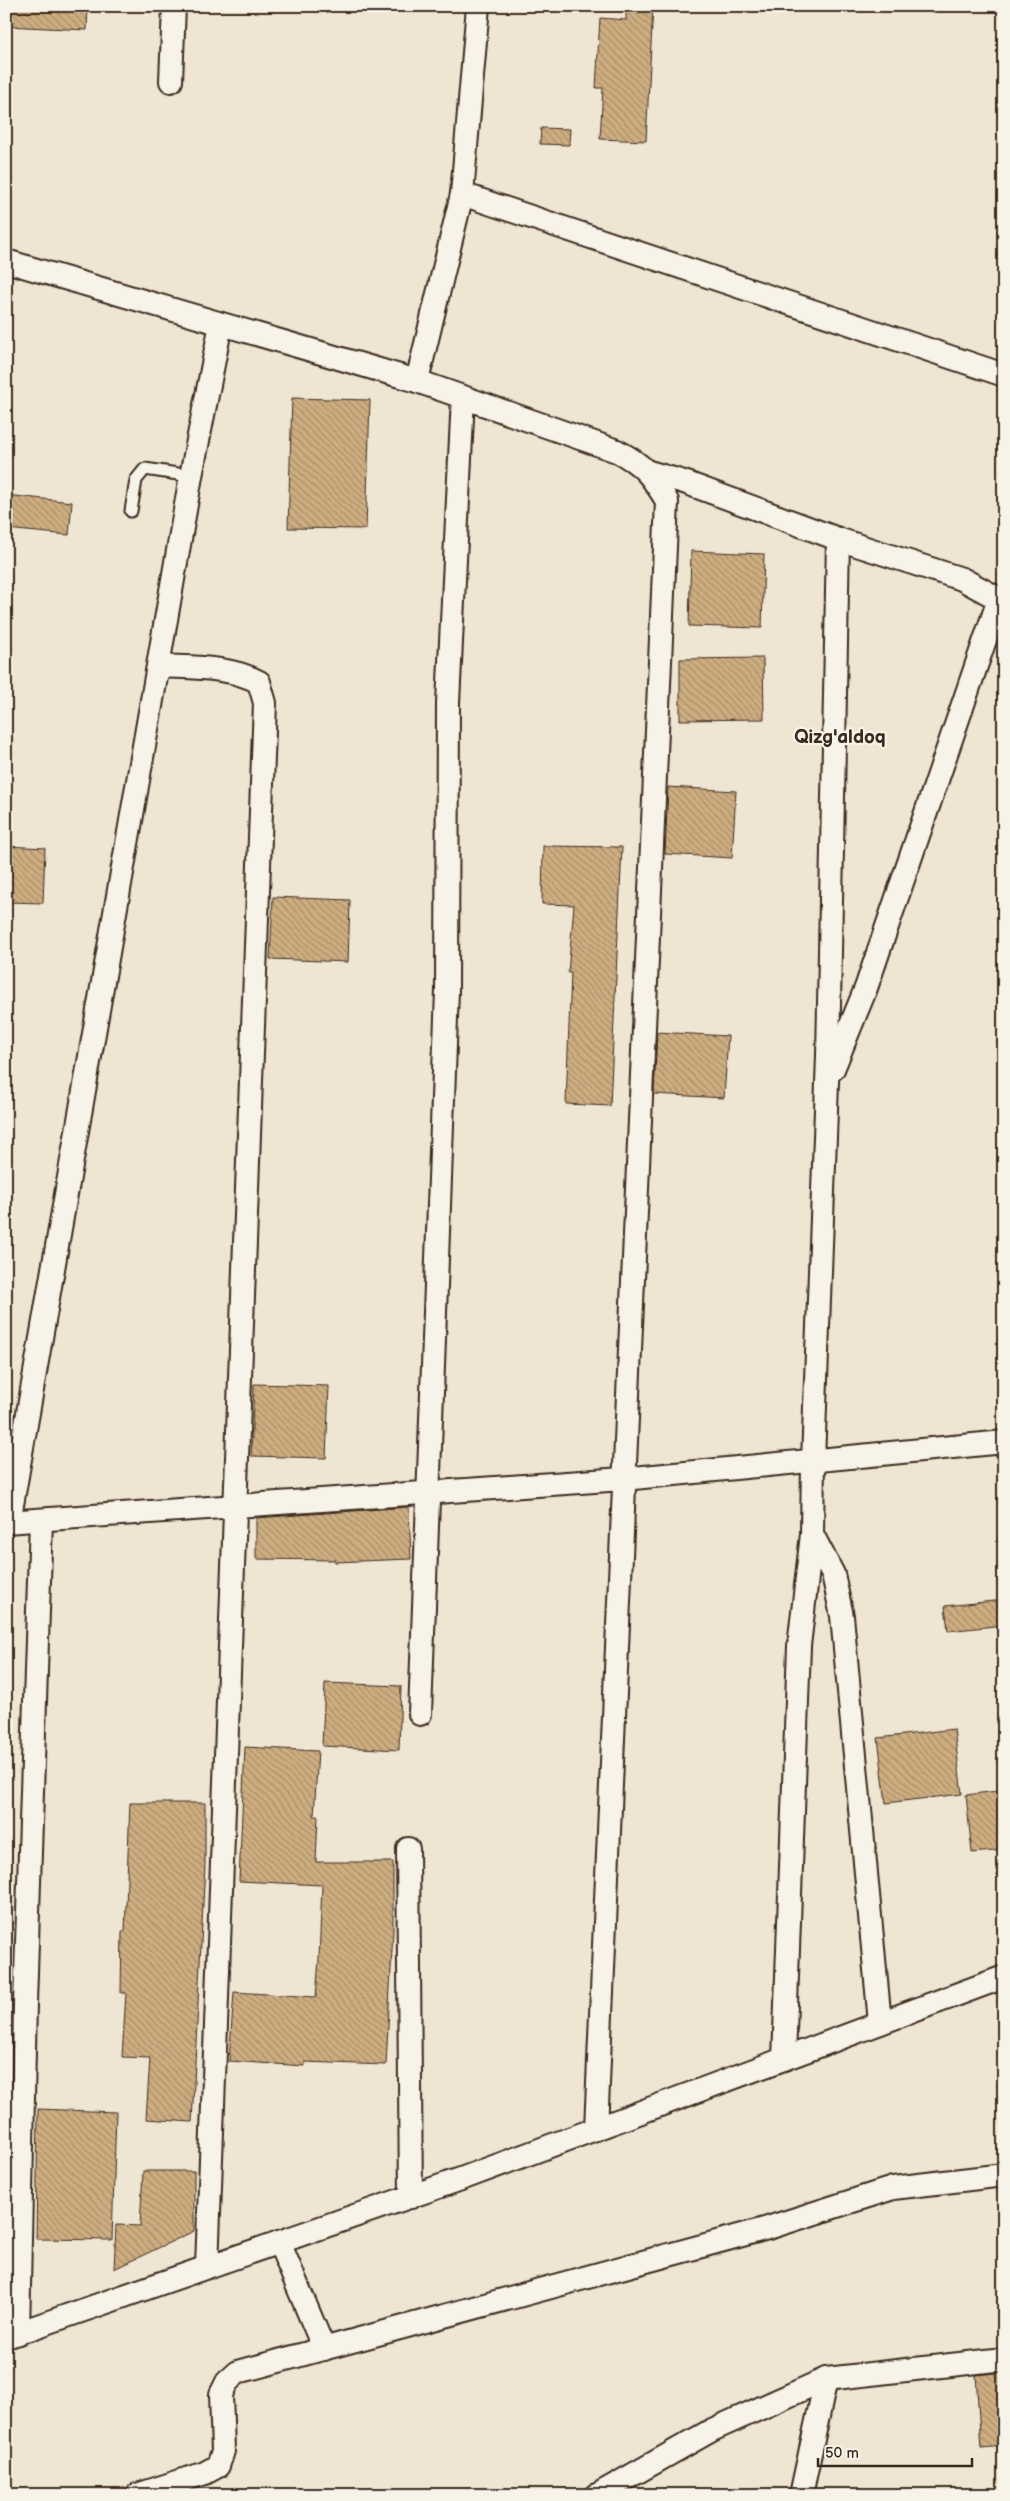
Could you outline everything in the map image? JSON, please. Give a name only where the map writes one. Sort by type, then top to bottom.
[{"type":"street","points":[[171,81],[174,6]]},
{"type":"street","points":[[417,380],[462,194],[478,6]]},
{"type":"street","points":[[462,194],[1004,375]]},
{"type":"street","points":[[6,261],[417,380],[617,451],[636,461],[649,472],[667,501],[596,2129]]},
{"type":"street","points":[[221,324],[191,476],[7,1522],[623,1479],[1004,1442]]},
{"type":"street","points":[[420,1714],[447,991],[448,703],[463,397]]},
{"type":"street","points":[[649,472],[684,482],[838,539],[962,578],[1001,600],[866,988],[827,1084]]},
{"type":"street","points":[[784,2059],[799,1646],[812,1534],[827,1084],[838,539]]},
{"type":"street","points":[[159,666],[232,671],[246,675],[259,682],[265,703],[207,2267]]},
{"type":"street","points":[[40,1520],[25,2003],[12,2335],[411,2196],[1004,1977]]},
{"type":"street","points":[[812,1534],[833,1574],[842,1616],[880,2023]]},
{"type":"street","points":[[408,1849],[411,2196]]},
{"type":"street","points":[[136,2495],[205,2473],[218,2466],[223,2451],[221,2394],[227,2382],[238,2372],[768,2228],[893,2188],[1004,2175]]},
{"type":"street","points":[[279,2242],[324,2349]]},
{"type":"street","points":[[598,2495],[712,2430],[826,2379],[1004,2359]]},
{"type":"street","points":[[801,2495],[826,2379]]},
{"type":"lane","points":[[131,511],[136,480],[145,469],[191,476]]},
{"type":"building","points":[[6,6],[88,6],[87,30],[6,26]]},
{"type":"building","points":[[626,6],[653,6],[646,141],[600,139],[603,88],[596,88],[600,18],[626,20]]},
{"type":"building","points":[[541,128],[570,129],[569,145],[540,144]]},
{"type":"building","points":[[292,398],[370,400],[366,529],[288,528]]},
{"type":"building","points":[[6,495],[72,502],[69,535],[6,529]]},
{"type":"building","points":[[691,551],[764,554],[762,628],[689,626]]},
{"type":"building","points":[[763,658],[764,719],[680,720],[680,659]]},
{"type":"building","points":[[668,787],[736,791],[732,858],[665,854]]},
{"type":"building","points":[[6,846],[45,848],[43,903],[6,902]]},
{"type":"building","points":[[543,846],[622,847],[610,1106],[566,1104],[571,973],[568,973],[574,905],[542,904]]},
{"type":"building","points":[[273,897],[350,900],[348,962],[270,959]]},
{"type":"building","points":[[657,1032],[728,1036],[724,1098],[654,1094]]},
{"type":"building","points":[[254,1384],[329,1386],[326,1458],[251,1456]]},
{"type":"building","points":[[409,1507],[411,1559],[335,1562],[335,1560],[256,1559],[256,1518]]},
{"type":"building","points":[[1004,1600],[1004,1625],[948,1631],[945,1606]]},
{"type":"building","points":[[325,1683],[401,1686],[399,1750],[322,1746]]},
{"type":"building","points":[[954,1729],[962,1794],[886,1803],[878,1738]]},
{"type":"building","points":[[245,1747],[318,1751],[314,1816],[318,1816],[316,1862],[393,1862],[393,1931],[386,2065],[305,2062],[305,2066],[229,2061],[234,1992],[316,1997],[319,1959],[322,1885],[239,1881]]},
{"type":"building","points":[[1004,1790],[1004,1850],[972,1853],[966,1795]]},
{"type":"building","points":[[130,1803],[205,1803],[205,1864],[192,2122],[146,2119],[150,2058],[122,2057],[126,1993],[121,1993],[122,1931],[125,1931]]},
{"type":"building","points":[[38,2109],[116,2112],[112,2240],[36,2239]]},
{"type":"building","points":[[143,2171],[194,2171],[194,2231],[114,2269],[116,2225],[140,2226]]},
{"type":"building","points":[[1004,2372],[1004,2446],[981,2448],[976,2375]]},
{"type":"district","name":"Qizg'aldoq","points":[[840,737]]}]
